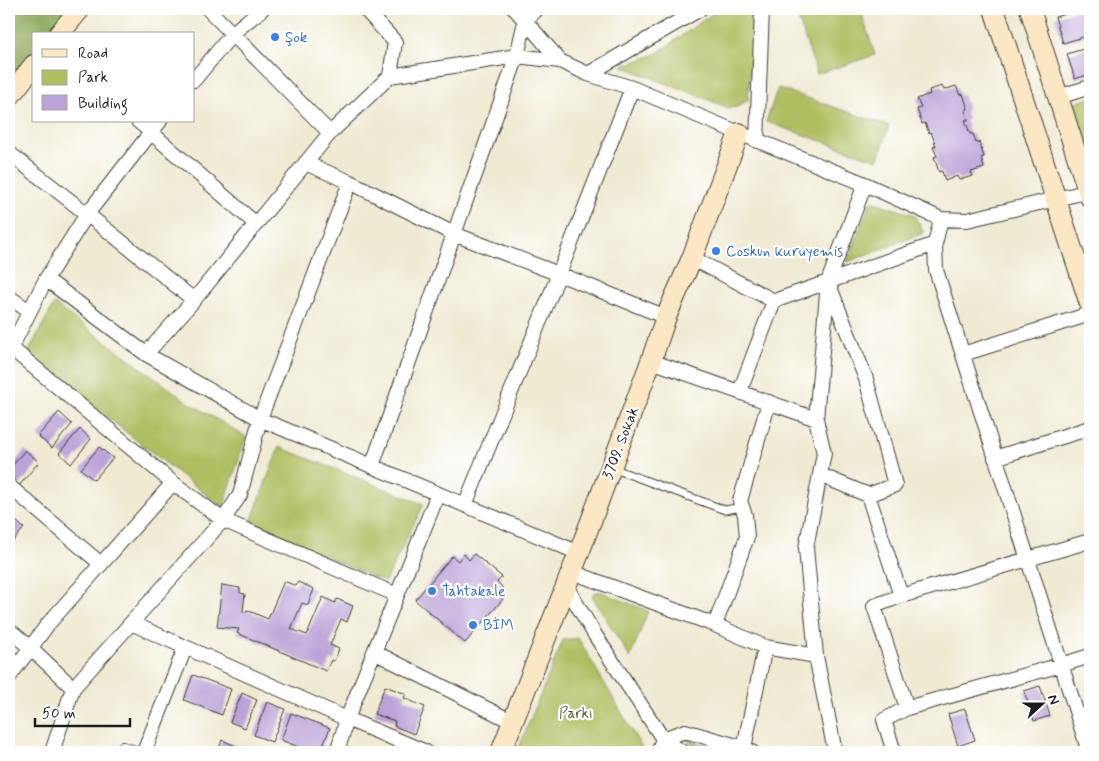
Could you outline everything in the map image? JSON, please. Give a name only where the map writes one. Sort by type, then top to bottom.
[{"type":"street","points":[[61,32],[80,9]]},
{"type":"street","points":[[208,9],[330,133]]},
{"type":"street","points":[[195,79],[233,33],[262,9]]},
{"type":"street","points":[[365,9],[395,42],[390,76]]},
{"type":"street","points":[[515,9],[560,62]]},
{"type":"street","points":[[372,466],[517,56],[526,21],[537,9]]},
{"type":"street","points":[[588,74],[700,9]]},
{"type":"street","points":[[748,137],[762,9]]},
{"type":"street","points":[[994,9],[1090,304]]},
{"type":"street","points":[[146,354],[194,300],[330,133],[390,76],[517,56],[560,62],[588,74],[632,88],[865,184],[941,219],[967,220],[1090,194],[1030,9]]},
{"type":"street","points":[[9,97],[32,68]]},
{"type":"street","points":[[1058,97],[1090,87]]},
{"type":"street","points":[[465,505],[632,88]]},
{"type":"street","points":[[141,122],[155,127],[256,224]]},
{"type":"street","points":[[155,127],[87,214],[46,279],[10,350],[172,483],[223,520],[397,595]]},
{"type":"street","name":"3709. Sokak","points":[[501,752],[652,361],[666,317],[748,137]]},
{"type":"street","points":[[9,153],[194,300]]},
{"type":"street","points":[[305,163],[350,182],[454,234],[666,317]]},
{"type":"street","points":[[52,752],[74,688],[223,520],[240,495],[260,419],[350,182]]},
{"type":"street","points":[[833,751],[816,656],[806,548],[824,453],[816,419],[828,282],[865,184]]},
{"type":"street","points":[[941,219],[935,244],[936,270],[1088,752]]},
{"type":"street","points":[[692,258],[774,301],[935,244]]},
{"type":"street","points":[[46,279],[146,354],[260,419],[579,553]]},
{"type":"street","points":[[820,475],[868,495],[895,485],[866,379],[828,282]]},
{"type":"street","points":[[9,297],[29,312]]},
{"type":"street","points":[[740,391],[774,301]]},
{"type":"street","points":[[963,354],[1090,314]]},
{"type":"street","points":[[652,361],[816,419]]},
{"type":"street","points":[[714,625],[747,537],[745,515],[740,501],[769,402]]},
{"type":"street","points":[[995,458],[1090,428]]},
{"type":"street","points":[[9,677],[48,624],[172,483]]},
{"type":"street","points":[[9,486],[101,564]]},
{"type":"street","points":[[337,752],[347,719],[438,494]]},
{"type":"street","points":[[868,495],[901,596]]},
{"type":"street","points":[[906,708],[874,606],[901,596],[1090,541]]},
{"type":"street","points":[[569,579],[714,625],[765,647],[816,656]]},
{"type":"street","points":[[569,579],[595,635],[663,739],[682,752]]},
{"type":"street","points":[[131,623],[426,752]]},
{"type":"street","points":[[9,630],[74,688]]},
{"type":"street","points":[[658,752],[663,739],[685,731],[748,750],[765,647]]},
{"type":"street","points":[[144,752],[186,648]]},
{"type":"street","points":[[374,652],[513,722]]},
{"type":"street","points":[[894,752],[884,720],[906,708],[1090,656]]},
{"type":"street","points":[[121,752],[123,749],[132,752]]},
{"type":"lane","points":[[611,467],[725,510],[742,507]]},
{"type":"green space","points":[[9,9],[68,9],[50,32],[32,32],[32,54],[9,83]]},
{"type":"green space","points":[[719,9],[754,9],[748,100],[737,107],[729,108],[622,66],[656,54]]},
{"type":"green space","points":[[795,9],[860,9],[875,55],[817,74]]},
{"type":"green space","points":[[778,88],[889,126],[878,160],[766,122]]},
{"type":"green space","points":[[1090,98],[1090,165],[1072,104]]},
{"type":"green space","points":[[871,201],[914,215],[924,233],[847,262]]},
{"type":"green space","points":[[54,304],[188,402],[246,437],[223,508],[27,354]]},
{"type":"green space","points":[[279,447],[424,504],[385,582],[250,524]]},
{"type":"green space","points":[[595,592],[602,592],[648,611],[630,658],[592,596]]},
{"type":"green space","name":"Parkı","points":[[578,638],[642,748],[640,752],[517,752],[563,640]]},
{"type":"green space","points":[[683,738],[727,752],[704,752]]},
{"type":"building","points":[[1088,9],[1090,35],[1063,43],[1055,17]]},
{"type":"building","points":[[1090,47],[1090,74],[1075,79],[1067,54]]},
{"type":"building","points":[[942,86],[944,90],[956,86],[960,95],[963,94],[968,109],[965,110],[968,120],[965,120],[970,134],[973,134],[976,143],[979,142],[984,157],[981,158],[984,168],[971,172],[973,176],[959,180],[957,176],[945,181],[942,171],[939,172],[934,157],[937,156],[933,147],[936,146],[931,132],[929,133],[925,123],[922,124],[917,109],[921,108],[917,99],[930,94],[929,90]]},
{"type":"building","points":[[59,412],[72,424],[52,448],[38,436]]},
{"type":"building","points":[[80,429],[91,439],[71,464],[59,453]]},
{"type":"building","points":[[99,447],[113,458],[94,480],[81,469]]},
{"type":"building","points":[[25,450],[39,462],[18,487],[9,479],[9,470]]},
{"type":"building","points":[[9,515],[24,528],[9,546]]},
{"type":"building","points":[[464,554],[469,560],[474,554],[502,577],[497,582],[503,588],[497,594],[503,599],[465,643],[415,600],[452,556],[458,561]]},
{"type":"building","points":[[284,581],[296,586],[298,582],[314,589],[308,605],[302,603],[291,629],[307,635],[323,597],[335,603],[337,599],[353,606],[347,622],[341,619],[330,645],[339,649],[334,661],[331,660],[326,671],[237,633],[239,629],[217,627],[222,585],[240,588],[240,593],[245,594],[243,611],[246,613],[247,610],[268,619]]},
{"type":"building","points":[[193,675],[231,689],[222,715],[184,700]]},
{"type":"building","points":[[385,686],[406,694],[404,698],[425,707],[414,734],[394,726],[395,721],[374,714]]},
{"type":"building","points":[[1040,686],[1050,716],[1034,721],[1024,691]]},
{"type":"building","points":[[242,693],[257,700],[245,728],[230,722]]},
{"type":"building","points":[[267,702],[285,709],[272,742],[254,735]]},
{"type":"building","points":[[965,709],[975,740],[958,746],[948,714]]},
{"type":"building","points":[[291,713],[330,728],[320,752],[300,752],[301,748],[281,740]]},
{"type":"building","points":[[222,740],[241,748],[239,752],[218,752]]},
{"type":"place","name":"Şok","points":[[275,37]]},
{"type":"place","name":"Coskun kuruyemis","points":[[716,251]]},
{"type":"place","name":"Tahtakale","points":[[432,591]]},
{"type":"place","name":"BİM","points":[[473,625]]}]
